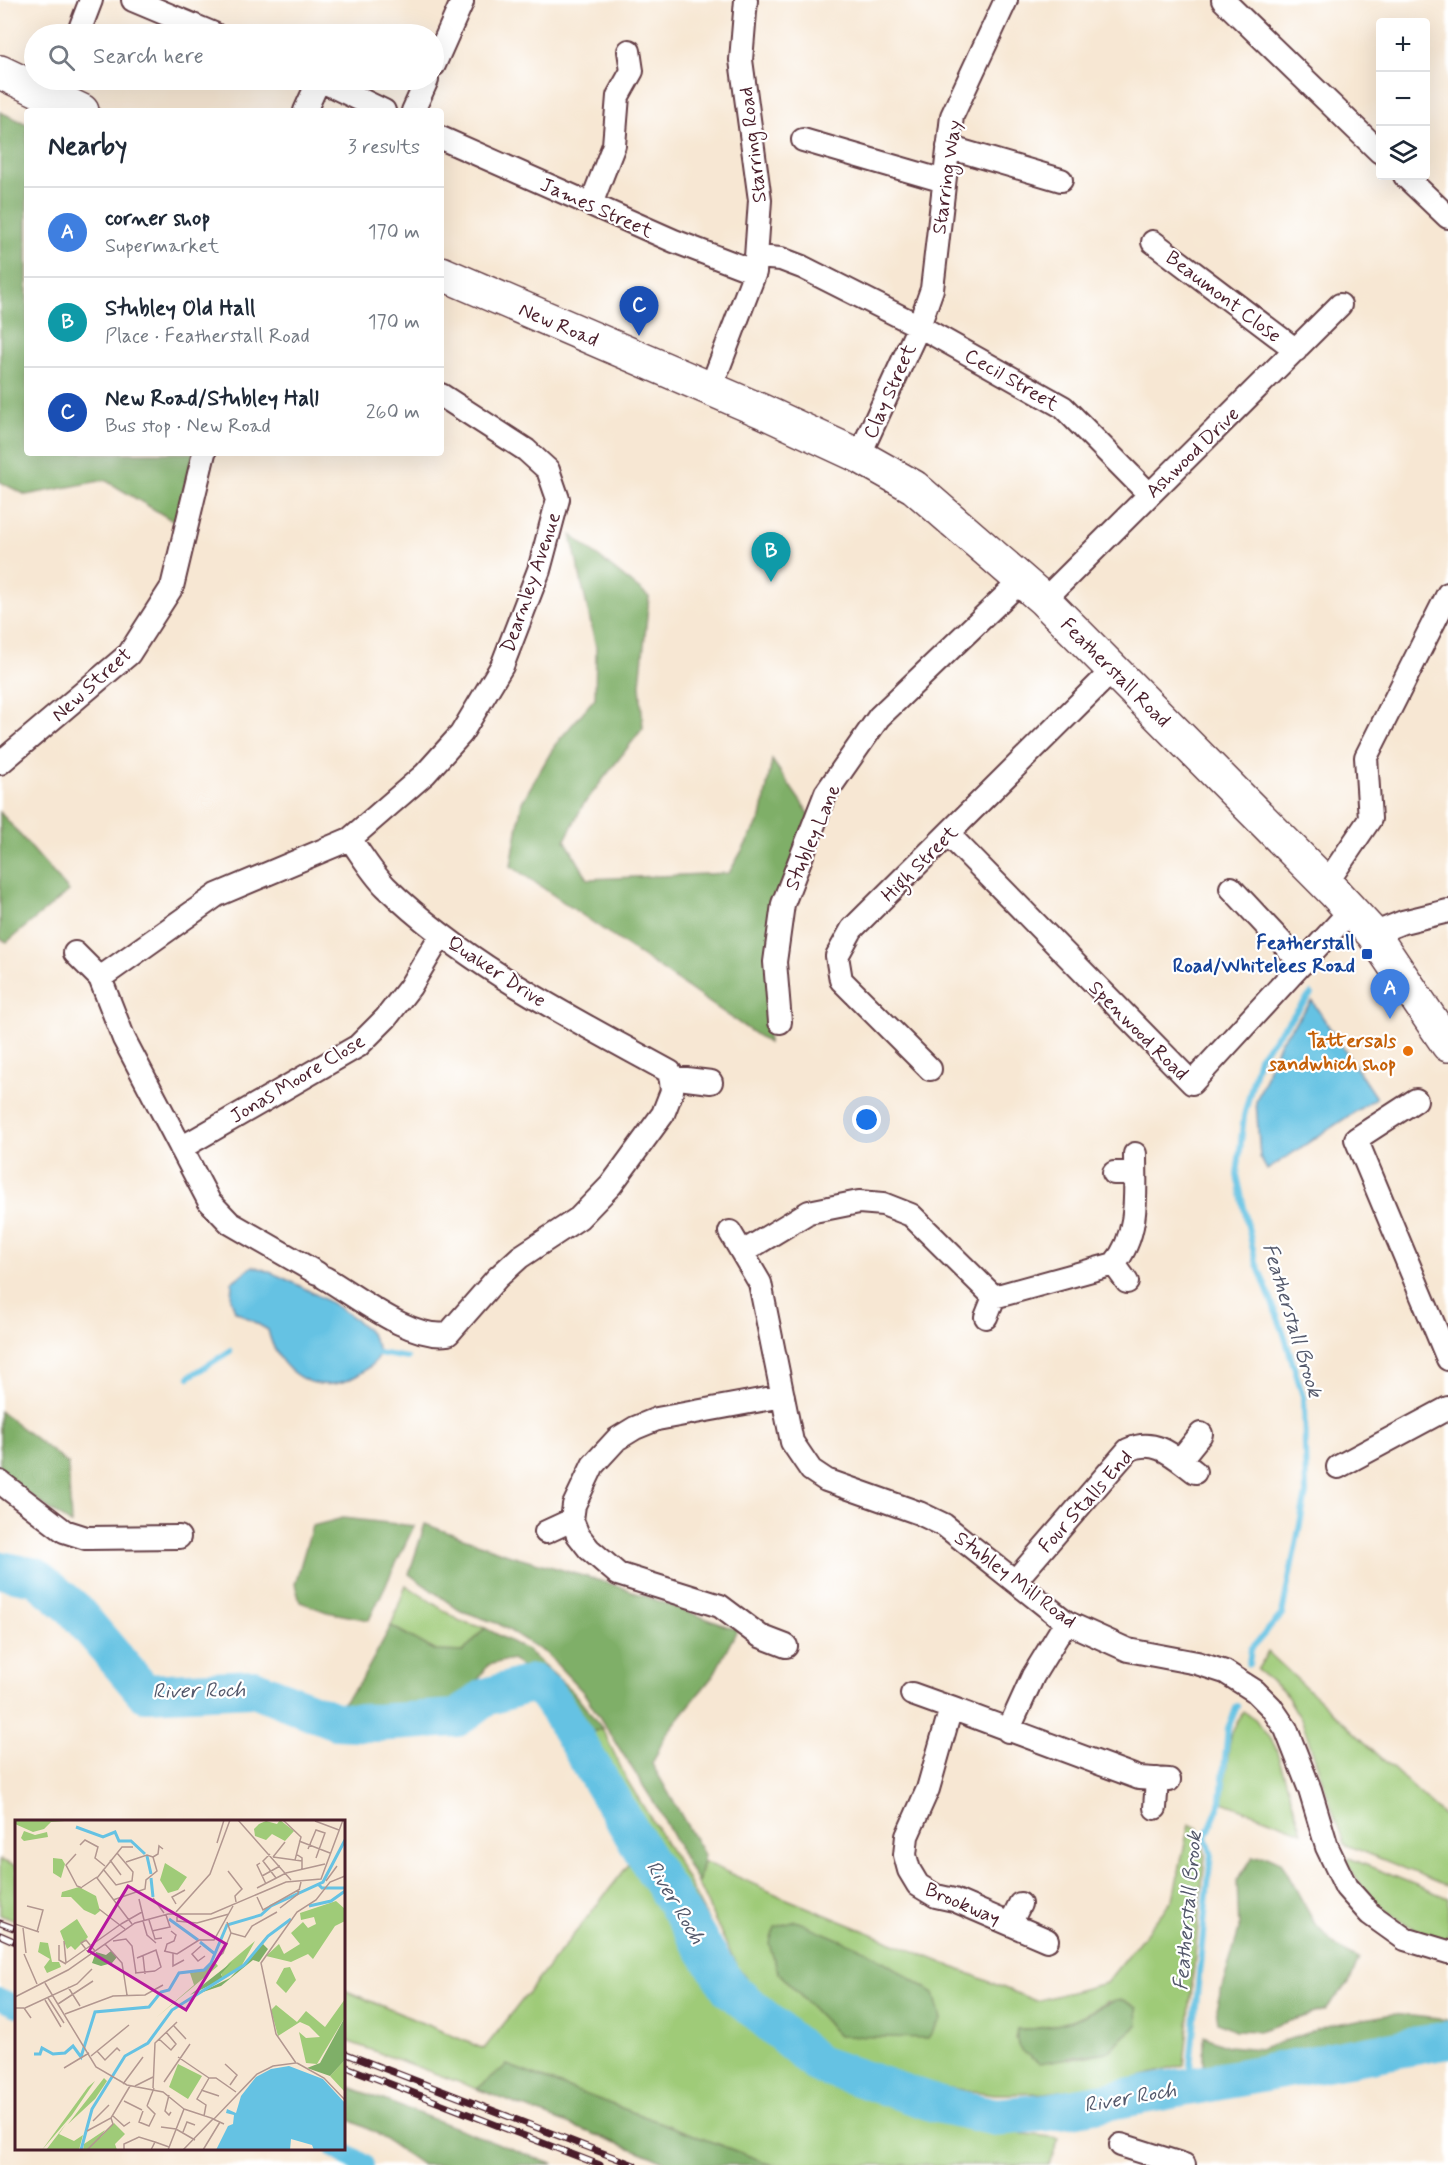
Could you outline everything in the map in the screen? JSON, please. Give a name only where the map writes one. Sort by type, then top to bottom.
[{"type":"highway","points":[[0,72],[24,81]]},
{"type":"highway","points":[[50,90],[66,96]]},
{"type":"highway","name":"New Road","points":[[444,274],[710,390]]},
{"type":"highway","name":"Featherstall Road","points":[[710,390],[859,456],[914,487],[1033,590],[1351,910],[1373,934],[1446,1038]]},
{"type":"street","points":[[82,24],[91,0]]},
{"type":"street","points":[[132,0],[190,24]]},
{"type":"street","name":"Starring Road","points":[[710,390],[756,264],[760,200],[741,60],[746,0]]},
{"type":"street","name":"Starring Way","points":[[919,326],[932,289],[952,116],[1006,0]]},
{"type":"street","points":[[1223,0],[1376,148]]},
{"type":"street","points":[[444,42],[462,2]]},
{"type":"street","points":[[591,204],[614,145],[618,96],[632,71],[629,51]]},
{"type":"street","points":[[306,108],[315,90]]},
{"type":"street","points":[[341,90],[378,108]]},
{"type":"street","points":[[413,108],[422,90]]},
{"type":"street","name":"James Street","points":[[444,139],[674,241],[756,264],[781,259],[802,267],[919,326]]},
{"type":"street","points":[[803,140],[945,181]]},
{"type":"street","points":[[948,147],[1061,180]]},
{"type":"street","points":[[1409,180],[1448,217]]},
{"type":"street","name":"Beaumont Close","points":[[1153,243],[1296,350]]},
{"type":"street","name":"Ashwood Drive","points":[[1033,590],[1148,493],[1340,305]]},
{"type":"street","name":"Clay Street","points":[[859,456],[919,326]]},
{"type":"street","name":"Cecil Street","points":[[919,326],[1063,406],[1148,493]]},
{"type":"street","name":"Dearnley Avenue","points":[[100,978],[217,895],[350,839],[425,774],[461,734],[502,666],[539,570],[558,499],[548,470],[526,450],[444,397]]},
{"type":"street","name":"New Street","points":[[0,763],[129,654],[172,587],[203,456]]},
{"type":"street","name":"Stubley Lane","points":[[780,1022],[775,963],[783,904],[826,793],[879,717],[1033,590]]},
{"type":"street","points":[[1326,884],[1370,819],[1366,757],[1448,594]]},
{"type":"street","name":"High Street","points":[[930,1069],[841,980],[837,956],[852,929],[1114,669]]},
{"type":"street","name":"Spenwood Road","points":[[948,834],[1192,1083],[1351,910]]},
{"type":"street","name":"Quaker Drive","points":[[350,839],[384,885],[441,935],[557,1010],[670,1075]]},
{"type":"street","points":[[1231,888],[1302,964]]},
{"type":"street","points":[[1373,934],[1403,922],[1448,911]]},
{"type":"street","name":"Jonas Moore Close","points":[[182,1148],[358,1046],[386,1018],[410,987],[441,935]]},
{"type":"street","points":[[75,953],[100,978],[124,1040],[209,1201],[231,1223],[412,1330],[435,1336],[448,1334],[497,1278],[520,1257],[579,1218],[611,1185],[663,1114],[672,1092],[670,1075],[711,1082]]},
{"type":"street","points":[[1416,1100],[1356,1139],[1448,1359]]},
{"type":"street","points":[[743,1252],[809,1212],[858,1202],[883,1204],[910,1215],[990,1307],[1120,1273],[1133,1221],[1128,1166]]},
{"type":"street","name":"Stubley Mill Road","points":[[730,1232],[760,1283],[792,1442],[811,1470],[826,1480],[918,1513],[944,1525],[1066,1622],[1128,1650],[1197,1663],[1224,1672],[1255,1691],[1271,1707],[1286,1729],[1310,1790],[1327,1847],[1346,1887],[1370,1914],[1405,1939],[1448,1952]]},
{"type":"street","points":[[783,1396],[657,1419],[635,1428],[617,1439],[593,1465],[574,1504],[572,1520],[578,1535],[589,1549],[618,1574],[720,1606],[760,1636],[786,1646]]},
{"type":"street","points":[[1338,1467],[1448,1408]]},
{"type":"street","name":"Four Stalls End","points":[[1015,1581],[1128,1450],[1148,1445],[1159,1447],[1187,1466],[1201,1434]]},
{"type":"street","points":[[0,1482],[64,1531],[86,1538],[179,1537]]},
{"type":"street","points":[[546,1532],[572,1520]]},
{"type":"street","points":[[1008,1731],[1033,1676],[1066,1622]]},
{"type":"street","points":[[912,1694],[1139,1778],[1163,1780],[1155,1808]]},
{"type":"street","name":"Brookway","points":[[951,1708],[928,1789],[907,1836],[905,1855],[911,1891],[1015,1914],[1047,1940]]},
{"type":"street","points":[[1121,2145],[1153,2144],[1184,2165]]},
{"type":"green space","points":[[0,112],[24,123],[24,456],[193,456],[175,522],[105,480],[26,495],[0,482]]},
{"type":"green space","points":[[571,535],[649,597],[640,684],[643,728],[583,805],[565,840],[588,879],[729,873],[761,818],[772,760],[810,815],[770,971],[768,1043],[511,866],[522,802],[555,745],[595,698],[596,647]]},
{"type":"green space","points":[[0,812],[69,891],[7,942],[0,939]]},
{"type":"green space","points":[[0,1411],[68,1464],[71,1524],[0,1474]]},
{"type":"green space","points":[[343,1518],[414,1526],[369,1620],[327,1612],[300,1602],[295,1584],[312,1526]]},
{"type":"green space","points":[[425,1524],[504,1553],[618,1586],[737,1630],[713,1676],[666,1734],[652,1764],[704,1855],[698,1884],[660,1812],[584,1693],[547,1654],[499,1624],[459,1610],[409,1574]]},
{"type":"green space","points":[[406,1585],[460,1621],[485,1628],[463,1652],[436,1651],[391,1626]]},
{"type":"green space","points":[[391,1626],[436,1651],[463,1652],[485,1628],[527,1650],[573,1692],[602,1728],[586,1735],[553,1693],[512,1659],[488,1665],[460,1702],[440,1714],[331,1717],[361,1681]]},
{"type":"green space","points":[[1268,1652],[1448,1820],[1448,1886],[1344,1844],[1302,1721],[1284,1691],[1257,1670]]},
{"type":"green space","points":[[1243,1711],[1255,1719],[1275,1746],[1302,1832],[1223,1802],[1230,1737]]},
{"type":"green space","points":[[602,1728],[627,1780],[680,1866],[733,1968],[763,2011],[732,1978],[586,1735]]},
{"type":"green space","points":[[1189,1824],[1199,1829],[1205,1855],[1184,2065],[1114,2084],[1046,2093],[995,2094],[934,2086],[826,2048],[771,2010],[737,1967],[698,1884],[703,1861],[782,1897],[1036,2001],[1106,1983],[1173,1899]],"holes":[[[778,1972],[873,2036],[839,2036]],[[1108,2001],[1138,2025],[1106,2052],[1069,2060],[1015,2039],[1017,2029],[1042,2028],[1065,2023]]]},
{"type":"green space","points":[[1267,1856],[1281,1862],[1314,1922],[1338,1948],[1359,1959],[1349,1983],[1324,2010],[1259,2031],[1235,2030],[1218,2022],[1216,2008],[1239,1930],[1237,1881],[1253,1857]]},
{"type":"green space","points":[[1349,1858],[1448,1898],[1448,1940],[1416,1929],[1388,1912],[1365,1890],[1346,1861]]},
{"type":"green space","points":[[633,1859],[706,1981],[754,2030],[825,2082],[973,2128],[1059,2138],[1049,2165],[773,2165],[507,2065],[477,2089],[345,2040],[345,1990],[484,2049]]},
{"type":"green space","points":[[0,1860],[15,1866],[15,1921],[0,1915]]},
{"type":"green space","points":[[796,1921],[867,1951],[934,1993],[941,2019],[928,2038],[839,2036],[778,1972],[769,1944],[775,1927]]},
{"type":"green space","points":[[1123,2000],[1137,2008],[1138,2025],[1106,2052],[1039,2063],[1021,2049],[1017,2041],[1017,2029],[1057,2025],[1081,2017],[1111,2002]]},
{"type":"green space","points":[[1393,2014],[1448,2020],[1448,2033],[1204,2077],[1204,2036],[1228,2046],[1261,2049],[1330,2025]]},
{"type":"green space","points":[[507,2065],[773,2165],[674,2165],[477,2089]]},
{"type":"green space","points":[[345,2085],[554,2165],[422,2165],[376,2133],[345,2118]]},
{"type":"water","points":[[1312,1001],[1376,1098],[1267,1170],[1260,1157],[1256,1101],[1280,1042]]},
{"type":"water","points":[[253,1266],[313,1293],[358,1321],[376,1344],[380,1354],[375,1361],[356,1376],[327,1384],[313,1383],[289,1369],[273,1345],[268,1330],[235,1311],[231,1299],[232,1282]]},
{"type":"waterway","name":"Featherstall Brook","points":[[1249,1664],[1251,1649],[1282,1614],[1306,1494],[1304,1400],[1283,1331],[1255,1259],[1237,1175],[1244,1116],[1259,1057],[1311,994]]},
{"type":"waterway","points":[[189,1377],[230,1351]]},
{"type":"waterway","points":[[372,1352],[407,1358]]},
{"type":"waterway","name":"River Roch","points":[[0,1570],[36,1577],[73,1608],[145,1693],[254,1688],[335,1721],[374,1723],[457,1718],[486,1697],[533,1683],[546,1693],[558,1710],[648,1860],[729,1988],[818,2064],[937,2104],[996,2117],[1049,2112],[1448,2040]]},
{"type":"waterway","name":"Featherstall Brook","points":[[1188,2088],[1211,1853],[1206,1837],[1221,1801],[1228,1728],[1237,1706]]},
{"type":"waterway","points":[[0,1999],[15,2006]]},
{"type":"waterway","points":[[339,2150],[363,2165]]},
{"type":"railway","points":[[0,1923],[15,1929]]},
{"type":"railway","points":[[0,1935],[15,1942]]},
{"type":"railway","points":[[345,2053],[634,2165]]},
{"type":"railway","points":[[345,2066],[600,2165]]},
{"type":"place","name":"New Road/Stubley Hall","points":[[639,336]]},
{"type":"place","name":"Stubley Old Hall","points":[[771,582]]},
{"type":"place","name":"Featherstall Road/Whitelees Road","points":[[1367,954]]},
{"type":"place","name":"corner shop","points":[[1390,1019]]},
{"type":"place","name":"Tattersals sandwhich shop","points":[[1408,1051]]}]
